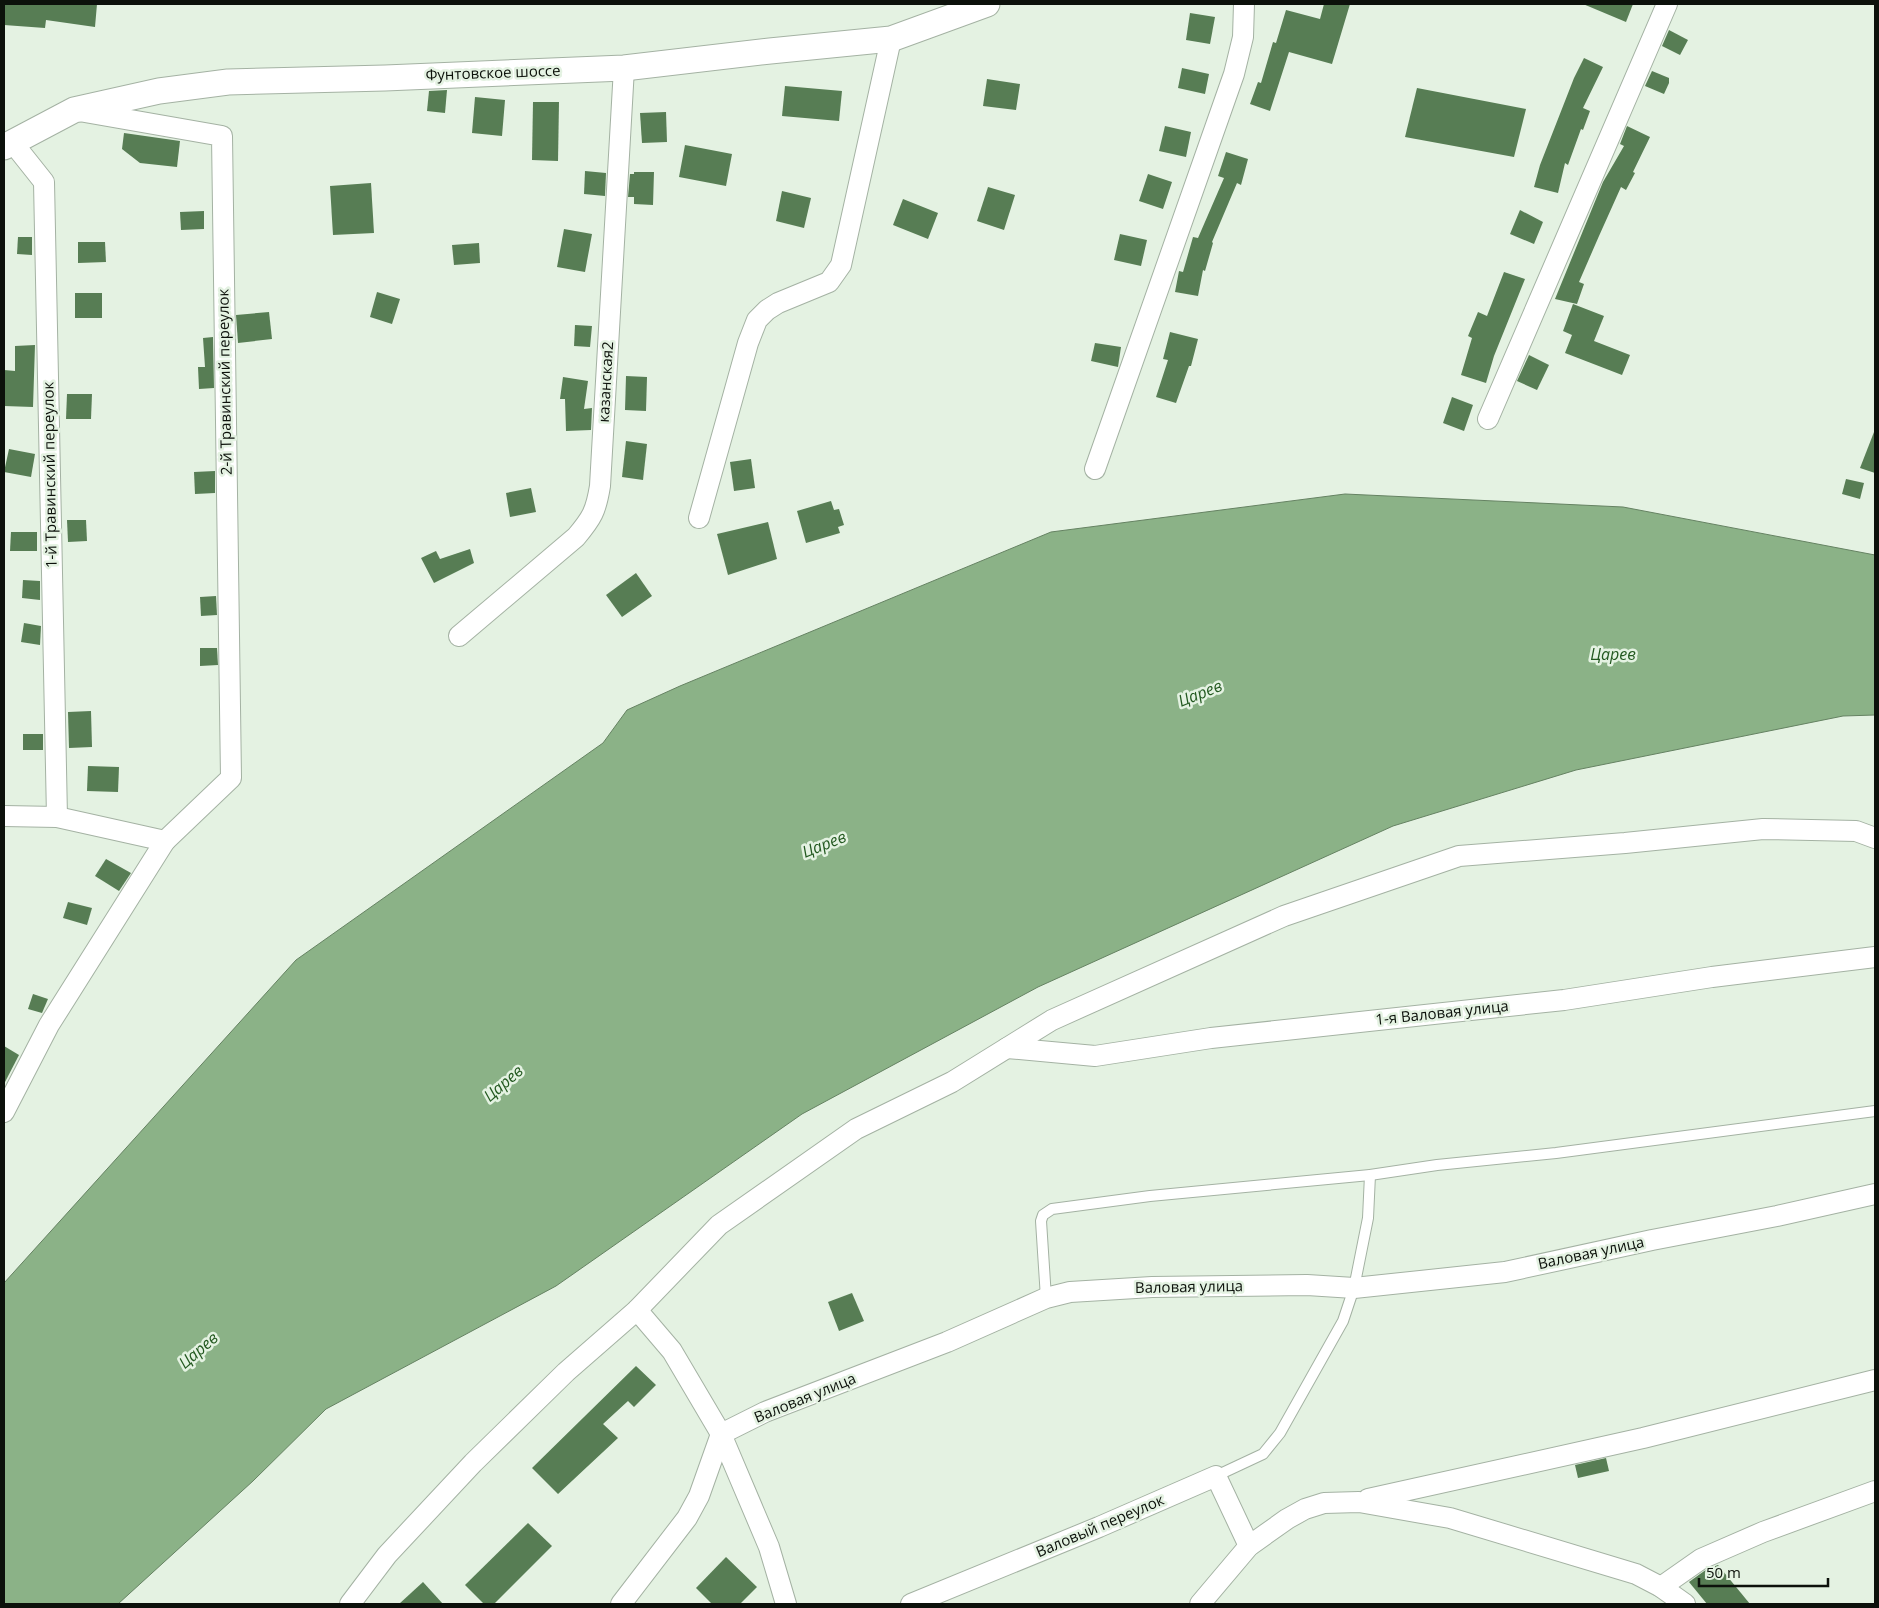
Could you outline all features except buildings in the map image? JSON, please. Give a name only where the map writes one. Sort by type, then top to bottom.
[{"type":"street","name":"Фунтовское шоссе","points":[[8,145],[74,110],[158,92],[228,82],[385,78],[624,68],[891,39],[987,4]]},
{"type":"street","points":[[1095,469],[1234,74],[1243,37],[1244,4]]},
{"type":"street","points":[[1488,419],[1667,4]]},
{"type":"street","points":[[699,518],[750,338],[757,320],[778,303],[829,282],[841,265],[891,39]]},
{"type":"street","name":"казанская2","points":[[459,636],[576,537],[592,517],[598,502],[624,68]]},
{"type":"street","name":"2-й Травинский переулок","points":[[74,110],[222,136],[231,778],[165,841]]},
{"type":"street","name":"1-й Травинский переулок","points":[[8,145],[44,182],[57,817]]},
{"type":"street","points":[[4,816],[57,817],[165,841],[48,1025],[4,1112]]},
{"type":"street","points":[[350,1604],[387,1555],[473,1463],[566,1372],[637,1310],[719,1225],[856,1129],[952,1082],[1052,1020],[1284,916],[1459,856],[1625,843],[1763,829],[1856,831],[1875,838]]},
{"type":"street","name":"1-я Валовая улица","points":[[1007,1048],[1095,1056],[1211,1038],[1564,1000],[1712,976],[1875,957]]},
{"type":"street","name":"Валовая улица","points":[[721,1434],[765,1412],[947,1342],[1046,1298],[1070,1292],[1152,1287],[1307,1285],[1354,1288],[1504,1272],[1875,1194]]},
{"type":"street","points":[[637,1310],[672,1351],[721,1434],[769,1547],[786,1604]]},
{"type":"street","points":[[1200,1604],[1249,1546],[1287,1519],[1305,1509],[1324,1503],[1359,1502],[1643,1438],[1875,1380]]},
{"type":"street","points":[[621,1604],[687,1518],[699,1496],[721,1434]]},
{"type":"street","points":[[1216,1476],[1249,1546]]},
{"type":"street","name":"Валовый переулок","points":[[911,1604],[1099,1527],[1216,1476]]},
{"type":"street","points":[[1661,1587],[1700,1559],[1763,1532],[1875,1491]]},
{"type":"street","points":[[1359,1502],[1450,1518],[1636,1574],[1661,1587],[1685,1604]]},
{"type":"lane","points":[[1046,1298],[1041,1221],[1042,1215],[1047,1211],[1150,1196],[1370,1175],[1437,1165],[1556,1153],[1875,1111]]},
{"type":"lane","points":[[1216,1476],[1264,1454],[1280,1432],[1343,1321],[1354,1288],[1368,1218],[1370,1175]]},
{"type":"water","name":"Царев","points":[[1345,494],[1623,507],[1875,555],[1875,715],[1843,716],[1576,770],[1393,826],[1038,987],[802,1114],[556,1286],[326,1409],[253,1481],[118,1604],[4,1604],[4,1283],[296,960],[603,743],[627,710],[680,686],[1051,532]]}]
